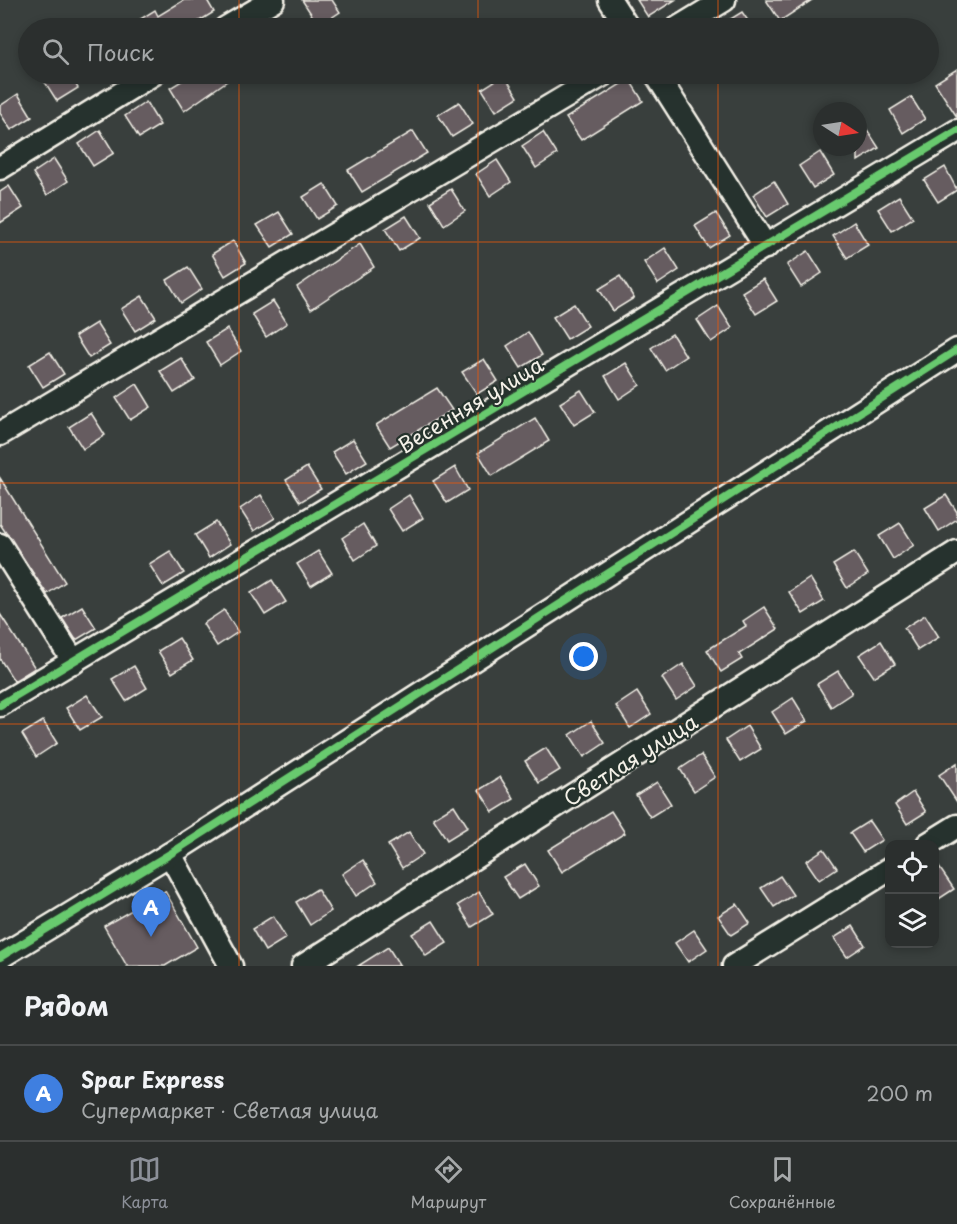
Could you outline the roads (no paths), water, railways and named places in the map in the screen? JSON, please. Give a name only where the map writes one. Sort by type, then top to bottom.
[{"type":"street","points":[[243,18],[273,0]]},
{"type":"street","points":[[610,0],[622,18]]},
{"type":"street","points":[[694,18],[724,0]]},
{"type":"street","points":[[0,168],[137,84]]},
{"type":"street","points":[[0,434],[587,84]]},
{"type":"street","points":[[662,84],[766,247]]},
{"type":"street","name":"Весенняя улица","points":[[0,705],[957,131]]},
{"type":"street","points":[[0,957],[170,854],[957,350]]},
{"type":"street","points":[[0,544],[74,662]]},
{"type":"street","name":"Светлая улица","points":[[303,966],[957,552]]},
{"type":"street","points":[[934,840],[957,826]]},
{"type":"street","points":[[170,854],[231,966]]},
{"type":"street","points":[[734,966],[885,872]]},
{"type":"place","name":"Spar Express","points":[[151,937]]}]
